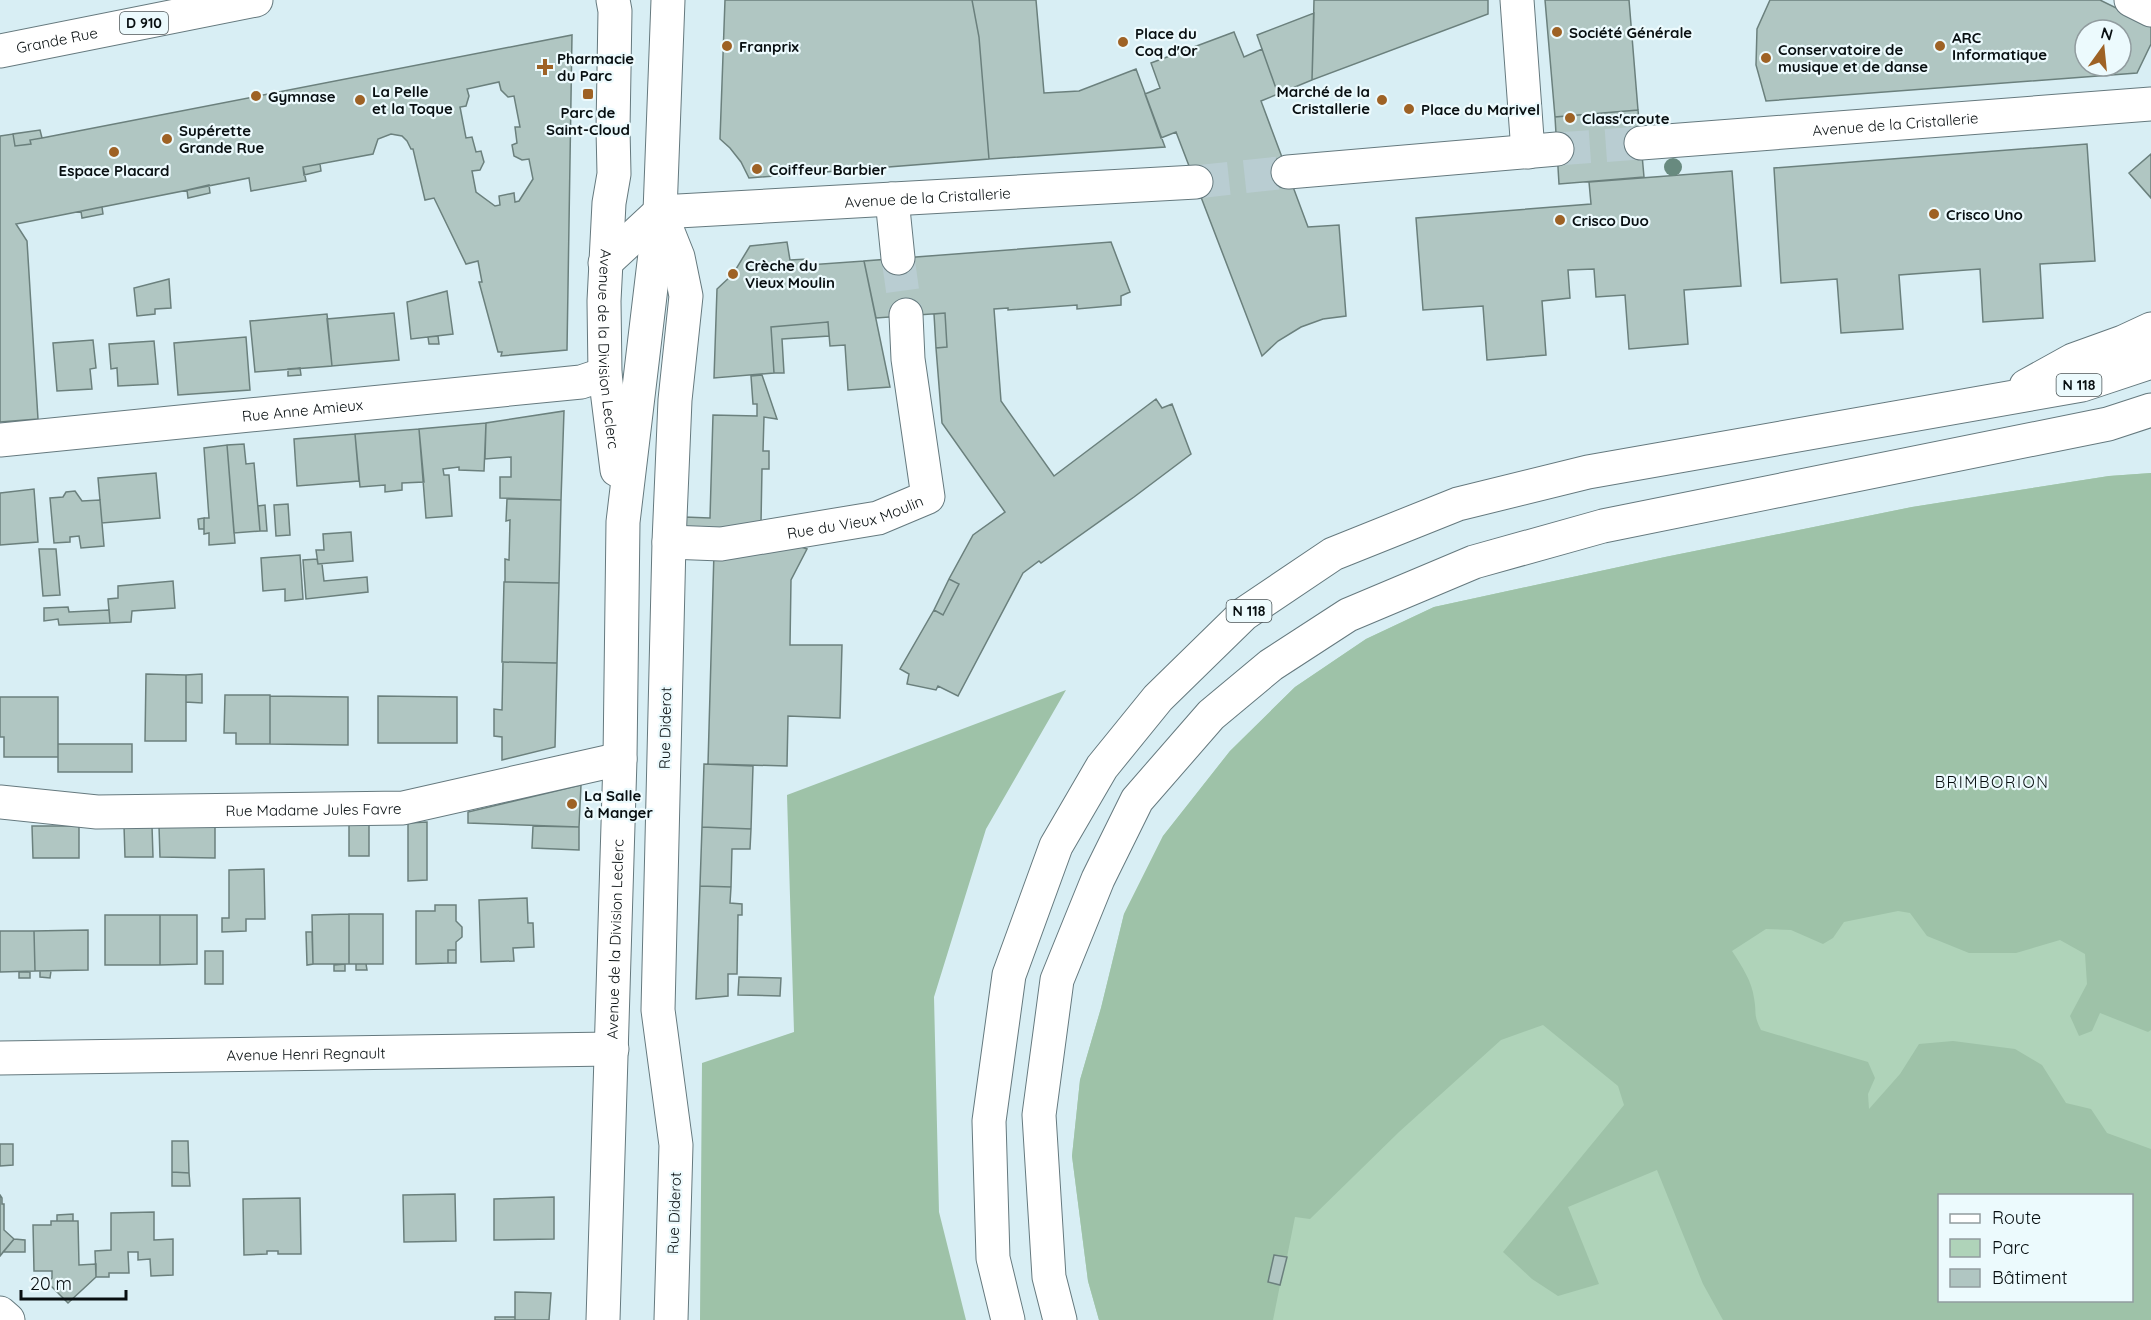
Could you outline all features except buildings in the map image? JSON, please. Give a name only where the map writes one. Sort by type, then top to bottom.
[{"type":"main road","name":"Grande Rue","points":[[0,51],[256,0]]},
{"type":"main road","name":"Avenue de la Division Leclerc","points":[[613,0],[615,11],[614,174],[609,203],[605,263],[605,374],[623,522]]},
{"type":"main road","name":"Avenue de la Division Leclerc","points":[[603,1320],[620,759],[623,522],[660,212],[668,0]]},
{"type":"main road","points":[[1288,172],[1543,150],[1517,0]]},
{"type":"main road","points":[[2130,0],[2151,10]]},
{"type":"main road","name":"Avenue de la Cristallerie","points":[[1641,143],[2151,104]]},
{"type":"main road","points":[[605,263],[660,212],[614,174]]},
{"type":"main road","name":"Avenue de la Cristallerie","points":[[660,212],[1196,182]]},
{"type":"main road","points":[[892,200],[898,258]]},
{"type":"main road","name":"Rue Diderot","points":[[660,212],[678,257],[686,296],[675,400],[669,542],[658,1010],[676,1145],[671,1320]]},
{"type":"main road","name":"Rue du Vieux Moulin","points":[[669,542],[721,544],[878,518],[928,497],[908,359],[906,315]]},
{"type":"main road","points":[[2004,399],[2073,360],[2151,329]]},
{"type":"main road","name":"N 118","points":[[1008,1320],[993,1258],[989,1121],[1009,975],[1056,846],[1102,767],[1158,698],[1244,614],[1333,554],[1458,504],[1588,472],[2082,385],[2151,362]]},
{"type":"main road","name":"Rue Anne Amieux","points":[[0,440],[581,382],[605,374]]},
{"type":"main road","points":[[1060,1320],[1049,1277],[1039,1115],[1057,980],[1098,879],[1137,800],[1211,715],[1262,672],[1348,615],[1474,562],[1603,526],[2108,424],[2151,410]]},
{"type":"main road","name":"Rue Madame Jules Favre","points":[[0,802],[97,812],[404,808],[620,759]]},
{"type":"main road","name":"Avenue Henri Regnault","points":[[0,1058],[612,1049]]},
{"type":"main road","points":[[0,1313],[8,1320]]},
{"type":"green space","points":[[2151,473],[2151,1320],[1099,1320],[1088,1281],[1072,1156],[1080,1080],[1101,1008],[1124,914],[1163,836],[1230,751],[1295,687],[1366,639],[1434,607],[1912,507],[2109,476]]},
{"type":"green space","points":[[2151,473],[2151,1030],[2148,1032],[2100,1013],[2092,1031],[2079,1036],[2070,1016],[2087,984],[2085,954],[2060,940],[2016,953],[1969,953],[1927,936],[1910,913],[1898,911],[1844,922],[1833,938],[1823,944],[1791,930],[1766,929],[1732,951],[1751,985],[1756,1017],[1761,1030],[1868,1062],[1875,1078],[1868,1094],[1869,1109],[1900,1074],[1919,1044],[1953,1041],[2015,1049],[2042,1065],[2066,1103],[2091,1109],[2107,1133],[2151,1149],[2151,1320],[1723,1320],[1703,1284],[1657,1170],[1568,1207],[1599,1284],[1558,1296],[1532,1279],[1503,1252],[1624,1105],[1618,1086],[1543,1025],[1501,1040],[1399,1132],[1310,1219],[1295,1217],[1287,1257],[1268,1282],[1280,1285],[1273,1320],[1099,1320],[1088,1281],[1072,1156],[1080,1080],[1101,1008],[1124,914],[1163,836],[1230,751],[1295,687],[1366,639],[1434,607],[1912,507],[2109,476]]},
{"type":"green space","points":[[1066,690],[986,829],[934,997],[939,1212],[966,1320],[700,1320],[702,1063],[794,1032],[787,795]]},
{"type":"tunnel","points":[[1557,149],[1641,143]]},
{"type":"tunnel","points":[[1196,182],[1288,172]]},
{"type":"tunnel","points":[[898,258],[906,315]]},
{"type":"place","name":"Société Générale","points":[[1557,32]]},
{"type":"place","name":"Place du Coq d'Or","points":[[1123,42]]},
{"type":"place","name":"Franprix","points":[[727,46]]},
{"type":"place","name":"ARC Informatique","points":[[1940,46]]},
{"type":"place","name":"Conservatoire de musique et de danse","points":[[1766,58]]},
{"type":"place","name":"Pharmacie du Parc","points":[[545,67]]},
{"type":"place","name":"Parc de Saint-Cloud","points":[[588,94]]},
{"type":"place","name":"Gymnase","points":[[256,96]]},
{"type":"place","name":"La Pelle et la Toque","points":[[360,100]]},
{"type":"place","name":"Marché de la Cristallerie","points":[[1382,100]]},
{"type":"place","name":"Place du Marivel","points":[[1409,109]]},
{"type":"place","name":"Class'croute","points":[[1570,118]]},
{"type":"place","name":"Supérette Grande Rue","points":[[167,139]]},
{"type":"place","name":"Espace Placard","points":[[114,152]]},
{"type":"place","name":"Coiffeur Barbier","points":[[757,169]]},
{"type":"place","name":"Crisco Uno","points":[[1934,214]]},
{"type":"place","name":"Crisco Duo","points":[[1560,220]]},
{"type":"place","name":"Crèche du Vieux Moulin","points":[[733,274]]},
{"type":"place","name":"La Salle à Manger","points":[[572,804]]},
{"type":"district","name":"BRIMBORION","points":[[1992,782]]}]
